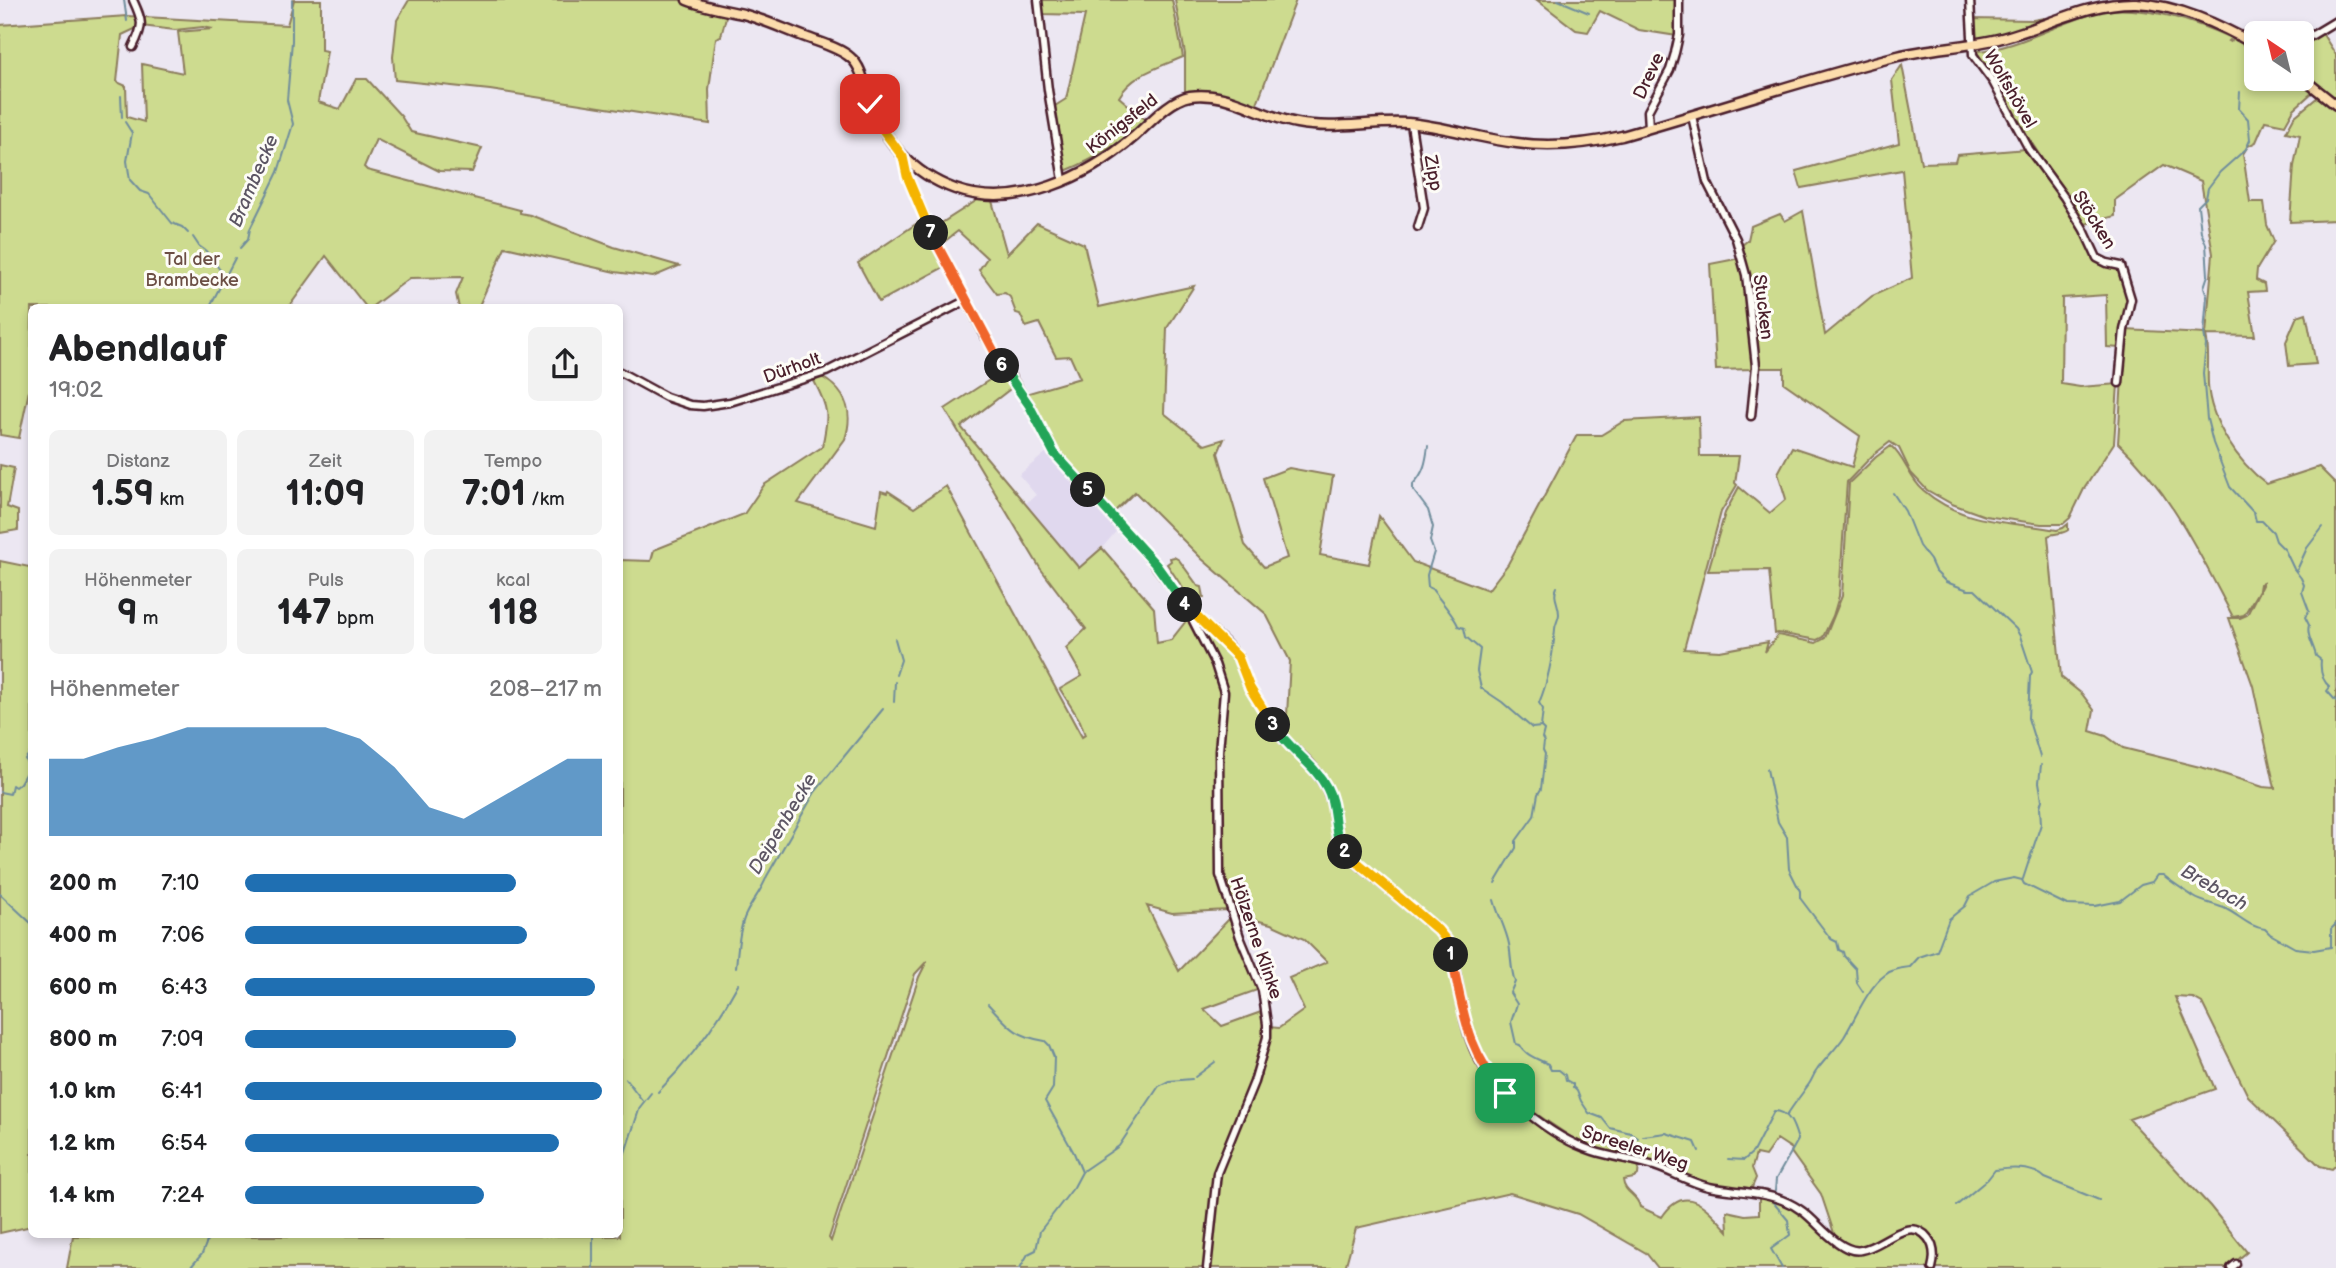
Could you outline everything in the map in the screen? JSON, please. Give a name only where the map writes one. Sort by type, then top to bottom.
[{"type":"main road","name":"Königsfeld","points":[[693,1],[757,19],[838,50],[855,62],[880,126],[903,157],[933,178],[955,189],[981,196],[1016,195],[1091,168],[1110,157],[1171,105],[1191,96],[1209,96],[1233,101],[1291,122],[1324,126],[1411,124],[1517,143],[1552,145],[1600,141],[1898,56],[2024,32],[2090,8],[2132,3],[2160,7],[2192,16],[2244,39]]},
{"type":"main road","points":[[2314,87],[2336,105]]},
{"type":"street","points":[[133,0],[141,17],[142,27],[133,47]]},
{"type":"street","points":[[1038,0],[1048,90],[1063,180]]},
{"type":"street","name":"Dreve","points":[[1648,128],[1648,111],[1670,70],[1679,35],[1679,0]]},
{"type":"street","name":"Wolfshövel","points":[[1970,0],[1973,55],[1993,82],[2029,149]]},
{"type":"street","points":[[2314,34],[2336,21]]},
{"type":"street","name":"Stucken","points":[[1692,116],[1707,182],[1736,239],[1745,275],[1756,366],[1751,416]]},
{"type":"street","name":"Zipp","points":[[1411,124],[1424,208],[1418,227]]},
{"type":"street","name":"Stöcken","points":[[2029,149],[2064,197],[2097,258],[2121,266],[2131,299],[2124,330],[2119,383]]},
{"type":"street","name":"Spreeler Weg","points":[[903,157],[903,164],[924,218],[994,352],[1029,405],[1054,453],[1157,566],[1194,615],[1238,657],[1250,688],[1284,741],[1310,764],[1326,787],[1332,803],[1338,841],[1347,855],[1444,937],[1448,944],[1470,1040],[1487,1072],[1505,1093],[1571,1142],[1590,1150],[1659,1168],[1703,1185],[1774,1198],[1808,1214],[1837,1242],[1852,1250],[1878,1245],[1904,1230],[1917,1230],[1933,1245],[1932,1268]]},
{"type":"street","name":"Dürholt","points":[[623,374],[666,397],[690,405],[730,402],[826,372],[967,300]]},
{"type":"street","name":"Hölzerne Klinke","points":[[1194,615],[1194,621],[1215,664],[1224,692],[1220,743],[1220,875],[1262,990],[1267,1024],[1267,1037],[1254,1082],[1217,1173],[1207,1268]]},
{"type":"shaded area","points":[[1048,451],[1067,476],[1070,476],[1118,529],[1102,548],[1079,568],[1024,505],[1036,495],[1019,475]]},
{"type":"green space","name":"Tal der Brambecke","points":[[294,0],[321,0],[321,50],[327,51],[318,102],[340,109],[356,79],[367,79],[401,116],[411,132],[482,148],[472,172],[439,171],[376,139],[364,167],[367,170],[520,210],[520,213],[614,247],[679,266],[653,277],[615,272],[505,247],[480,304],[458,304],[456,294],[463,277],[410,278],[375,304],[364,304],[326,256],[291,304],[28,304],[28,395],[19,438],[0,435],[0,25],[127,16],[287,25]],"holes":[[[141,26],[175,30],[203,27],[213,29],[178,32],[183,73],[142,64],[144,122],[127,117],[126,86],[117,82],[122,35]]]},
{"type":"green space","points":[[409,0],[681,0],[727,13],[721,36],[716,38],[709,89],[710,124],[490,90],[395,80],[393,57],[397,20]]},
{"type":"green space","points":[[1041,0],[1172,0],[1183,57],[1131,82],[1119,97],[1147,121],[1108,149],[1065,171],[1055,106],[1066,99],[1085,15],[1042,14]]},
{"type":"green space","points":[[1175,0],[1296,0],[1256,106],[1205,93],[1185,91],[1185,54]]},
{"type":"green space","points":[[1537,0],[1678,0],[1677,36],[1639,30],[1600,11],[1588,32],[1576,30]]},
{"type":"green space","points":[[2107,10],[2155,13],[2201,26],[2231,38],[2228,41],[2230,42],[2237,38],[2244,42],[2244,91],[2314,91],[2294,109],[2285,125],[2265,121],[2256,142],[2248,146],[2243,154],[2250,202],[2264,202],[2267,225],[2274,241],[2257,269],[2256,280],[2264,284],[2265,291],[2248,292],[2255,336],[2206,335],[2208,384],[2214,412],[2227,440],[2246,465],[2267,484],[2319,467],[2336,484],[2336,1165],[2332,1169],[2320,1166],[2248,1096],[2202,1003],[2193,998],[2175,997],[2215,1089],[2129,1119],[2210,1206],[2247,1252],[2228,1268],[1658,1268],[1646,1253],[1578,1214],[1510,1193],[1356,1228],[1345,1268],[1208,1268],[1218,1176],[1248,1104],[1269,1027],[1279,1028],[1304,1010],[1289,978],[1327,962],[1304,939],[1271,924],[1236,915],[1228,910],[1172,913],[1147,906],[1179,971],[1232,918],[1260,989],[1204,1009],[1222,1026],[1264,1011],[1263,1039],[1257,1067],[1215,1170],[1205,1268],[67,1268],[73,1238],[623,1238],[623,560],[651,561],[654,550],[744,514],[764,485],[822,447],[826,413],[823,399],[814,381],[822,377],[843,396],[848,411],[848,429],[845,439],[798,503],[876,526],[881,491],[888,491],[914,508],[946,486],[1082,737],[1085,735],[1080,721],[1060,689],[1082,676],[1066,648],[1086,629],[1040,568],[945,409],[1003,371],[1014,386],[961,427],[1079,568],[1102,548],[1154,608],[1157,643],[1171,640],[1190,616],[1236,659],[1279,738],[1318,778],[1329,798],[1334,824],[1340,821],[1325,776],[1312,758],[1279,728],[1287,715],[1290,661],[1266,614],[1202,559],[1135,492],[1112,514],[1055,448],[1025,394],[1080,378],[1070,356],[1056,357],[1039,323],[1026,327],[1020,314],[1016,313],[1010,297],[1005,293],[997,294],[979,270],[987,258],[958,231],[940,245],[946,266],[879,302],[858,263],[922,220],[929,231],[979,199],[992,201],[1007,254],[1037,223],[1084,244],[1099,307],[1194,286],[1167,328],[1164,413],[1205,445],[1224,439],[1218,453],[1245,545],[1264,567],[1287,558],[1263,478],[1289,468],[1333,476],[1320,555],[1369,564],[1379,516],[1413,562],[1488,590],[1508,564],[1577,435],[1601,435],[1624,421],[1699,417],[1700,456],[1739,456],[1735,483],[1737,485],[1721,512],[1684,649],[1720,651],[1768,642],[1765,652],[1778,635],[1816,643],[1825,638],[1842,596],[1849,483],[1891,446],[1918,485],[1954,510],[1987,520],[2057,530],[2068,524],[2066,532],[2048,536],[2061,677],[2082,694],[2094,710],[2090,731],[2106,736],[2123,748],[2275,788],[2253,686],[2229,618],[2247,615],[2263,583],[2244,615],[2233,617],[2169,503],[2137,462],[2118,443],[2125,330],[2206,334],[2213,254],[2201,181],[2164,165],[2115,200],[2115,216],[2085,224],[2012,113],[1976,51],[2024,40]],"holes":[[[927,961],[919,977],[831,1241],[829,1238],[915,974]],[[1476,1053],[1507,1092],[1580,1143],[1703,1182],[1751,1190],[1756,1178],[1752,1168],[1756,1154],[1765,1156],[1777,1139],[1792,1149],[1791,1152],[1821,1194],[1837,1242],[1797,1209],[1759,1196],[1759,1214],[1745,1215],[1727,1211],[1728,1231],[1696,1202],[1679,1201],[1662,1217],[1640,1207],[1623,1180],[1638,1175],[1639,1165],[1571,1142],[1505,1093]]]},
{"type":"green space","points":[[2044,18],[2032,26],[1976,41],[1973,37],[1971,19]]},
{"type":"green space","points":[[2322,33],[2336,55],[2336,99],[2314,83],[2314,37]]},
{"type":"green space","points":[[1902,65],[1921,163],[1955,162],[1957,155],[2026,149],[2038,159],[2099,257],[2120,264],[2130,293],[2120,348],[2107,347],[2106,295],[2062,298],[2061,384],[2080,387],[2118,384],[2114,443],[2084,489],[2070,518],[2063,524],[2041,524],[1985,516],[1952,504],[1927,490],[1911,473],[1899,448],[1890,442],[1847,482],[1839,596],[1823,637],[1817,640],[1775,634],[1769,570],[1708,571],[1725,513],[1739,487],[1770,513],[1786,499],[1778,473],[1792,447],[1852,467],[1860,436],[1784,383],[1784,368],[1758,368],[1741,246],[1748,240],[1751,226],[1780,214],[1785,221],[1803,211],[1825,335],[1872,296],[1912,278],[1902,170],[1801,188],[1796,171],[1899,143],[1892,80]]},
{"type":"green space","points":[[2319,96],[2336,108],[2336,220],[2290,222],[2294,166],[2300,135],[2286,132],[2294,117]]},
{"type":"green space","points":[[1741,258],[1754,369],[1716,370],[1710,264]]},
{"type":"green space","points":[[2306,313],[2316,364],[2289,366],[2286,342],[2297,316]]},
{"type":"green space","points":[[0,465],[14,468],[7,507],[18,511],[18,530],[0,533]]},
{"type":"green space","points":[[1174,557],[1198,586],[1202,587],[1204,597],[1188,596],[1167,564],[1171,561],[1170,558]]},
{"type":"green space","points":[[0,561],[28,567],[28,1227],[0,1233]]},
{"type":"waterway","points":[[124,0],[127,21]]},
{"type":"waterway","name":"Brambecke","points":[[240,248],[248,239],[250,229],[278,172],[293,124],[287,100],[292,0]]},
{"type":"waterway","points":[[1558,0],[1589,13]]},
{"type":"waterway","points":[[2240,92],[2239,109],[2248,119],[2250,140],[2246,149],[2220,172],[2208,188],[2206,198],[2198,206],[2201,232],[2206,244],[2208,275],[2204,287],[2207,296],[2203,373],[2207,419],[2230,487],[2254,513],[2256,521],[2262,521],[2273,532],[2276,541],[2285,550],[2301,578],[2304,585],[2302,592],[2309,611],[2305,617],[2309,625],[2309,637],[2316,656],[2321,660],[2323,678],[2330,687],[2327,691],[2336,701]]},
{"type":"waterway","points":[[121,96],[122,117]]},
{"type":"waterway","points":[[125,122],[132,133],[127,161],[130,180],[140,191],[149,194],[172,223],[188,233]]},
{"type":"waterway","points":[[193,237],[223,274]]},
{"type":"waterway","name":"Brambecke","points":[[211,304],[235,258]]},
{"type":"waterway","points":[[1428,446],[1424,467],[1413,484],[1413,490],[1428,510],[1433,527],[1430,541],[1434,552],[1427,575],[1428,587],[1458,626],[1464,628],[1466,637],[1480,649],[1477,671],[1481,688],[1532,728],[1541,727],[1544,730],[1542,738],[1545,754],[1541,789],[1534,816],[1516,841],[1516,848],[1495,883]]},
{"type":"waterway","points":[[1893,493],[1905,511],[1919,546],[1935,571],[1946,582],[1975,590],[2020,636],[2032,672],[2028,718],[2040,757]]},
{"type":"waterway","points":[[2297,570],[2307,548],[2323,527]]},
{"type":"waterway","points":[[1541,727],[1543,709],[1539,703],[1550,667],[1559,616],[1555,594],[1557,587]]},
{"type":"waterway","points":[[895,639],[901,660],[896,675]]},
{"type":"waterway","points":[[894,702],[895,682]]},
{"type":"waterway","name":"Deipenbecke","points":[[736,968],[739,940],[748,909],[815,792],[883,709]]},
{"type":"waterway","name":"Brambecke","points":[[28,756],[25,759],[28,765]]},
{"type":"waterway","points":[[2023,879],[2041,824],[2041,765]]},
{"type":"waterway","name":"Brambecke","points":[[0,792],[10,794],[12,785],[15,787],[20,783],[28,769]]},
{"type":"waterway","points":[[1767,769],[1778,822],[1787,837],[1789,869],[1800,891],[1800,898],[1856,969],[1857,983],[1863,992]]},
{"type":"waterway","name":"Brebach","points":[[1787,1115],[1844,1037],[1867,995],[1879,980],[1891,971],[1910,967],[1919,957],[1937,951],[1949,919],[1965,906],[1970,896],[1994,882],[2014,878],[2067,905],[2095,906],[2120,901],[2141,885],[2152,882],[2157,875],[2163,875],[2198,899],[2226,909],[2295,948],[2314,950],[2331,947],[2331,929],[2336,924]]},
{"type":"waterway","name":"Brambecke","points":[[0,894],[28,920]]},
{"type":"waterway","points":[[1494,900],[1510,948],[1515,982],[1510,993],[1517,1004],[1511,1022],[1516,1044],[1529,1055],[1548,1064],[1551,1070],[1559,1070],[1565,1075],[1589,1113],[1602,1118],[1610,1128],[1631,1133],[1638,1138]]},
{"type":"waterway","name":"Deipenbecke","points":[[658,1092],[702,1041],[738,984]]},
{"type":"waterway","points":[[988,1004],[1019,1033],[1045,1041],[1049,1045],[1054,1057],[1053,1088],[1045,1101],[1082,1172],[1074,1187],[1040,1231],[1036,1250],[1028,1254],[1020,1268]]},
{"type":"waterway","points":[[1195,1077],[1215,1062]]},
{"type":"waterway","points":[[626,1079],[642,1100]]},
{"type":"waterway","points":[[1084,1170],[1119,1146],[1159,1086],[1169,1081],[1192,1079]]},
{"type":"waterway","name":"Deipenbecke","points":[[623,1159],[640,1107],[651,1093]]},
{"type":"waterway","name":"Brebach","points":[[1728,1159],[1744,1160],[1753,1152],[1774,1111],[1784,1114],[1791,1121],[1798,1140],[1776,1179],[1775,1191]]},
{"type":"waterway","points":[[1643,1136],[1666,1133],[1695,1142],[1699,1151]]},
{"type":"waterway","points":[[1956,1206],[1995,1170],[2007,1169],[2034,1171],[2099,1200]]},
{"type":"waterway","points":[[1772,1201],[1788,1220],[1790,1235],[1771,1249],[1782,1268]]},
{"type":"waterway","name":"Brambecke","points":[[190,1268],[202,1254],[208,1238]]},
{"type":"waterway","name":"Deipenbecke","points":[[593,1238],[593,1268]]},
{"type":"route","points":[[870,104],[889,141],[903,157],[903,164],[924,218],[985,337],[1022,393],[1054,453],[1157,566],[1190,611],[1238,657],[1250,688],[1284,741],[1310,764],[1326,787],[1332,803],[1338,841],[1347,855],[1444,937],[1448,944],[1470,1040],[1487,1072],[1505,1093]]}]
